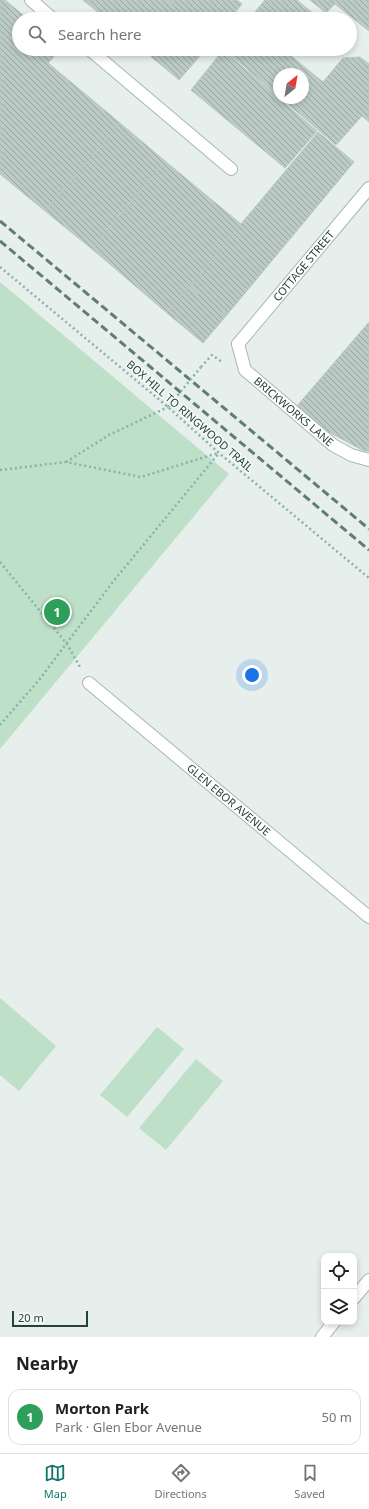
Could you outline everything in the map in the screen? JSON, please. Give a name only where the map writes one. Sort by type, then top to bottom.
[{"type":"street","points":[[31,0],[45,12]]},
{"type":"street","points":[[96,56],[231,169]]},
{"type":"street","name":"COTTAGE STREET","points":[[238,344],[369,188]]},
{"type":"street","name":"BRICKWORKS LANE","points":[[238,344],[245,370],[332,445],[351,455],[369,460]]},
{"type":"street","name":"GLEN EBOR AVENUE","points":[[89,683],[369,917]]},
{"type":"street","points":[[357,1294],[369,1280]]},
{"type":"street","points":[[322,1337],[332,1325]]},
{"type":"path","name":"BOX HILL TO RINGWOOD TRAIL","points":[[0,267],[168,407],[219,453],[369,578]]},
{"type":"path","points":[[66,462],[109,435],[168,407],[201,367]]},
{"type":"path","points":[[0,470],[66,462],[141,477],[219,453]]},
{"type":"path","points":[[0,724],[39,680],[112,583],[219,453]]},
{"type":"path","points":[[0,562],[67,644],[89,683]]},
{"type":"green space","points":[[0,282],[229,474],[0,749]]},
{"type":"green space","points":[[0,998],[56,1046],[19,1091],[0,1075]]},
{"type":"green space","points":[[157,1027],[184,1049],[127,1117],[100,1095]]},
{"type":"green space","points":[[196,1059],[223,1081],[166,1150],[139,1128]]},
{"type":"building","points":[[0,0],[5,0],[20,12],[12,12],[12,56],[54,56],[48,63],[120,123],[45,211],[0,174]]},
{"type":"building","points":[[83,0],[168,0],[182,12],[98,12]]},
{"type":"building","points":[[168,0],[237,0],[242,4],[236,12],[183,12]]},
{"type":"building","points":[[265,0],[297,0],[312,12],[255,12]]},
{"type":"building","points":[[310,0],[369,0],[369,31],[357,21],[357,12],[345,12],[335,4],[327,12],[325,12]]},
{"type":"building","points":[[150,56],[200,56],[179,80]]},
{"type":"building","points":[[218,56],[230,56],[273,93],[273,104],[286,104],[317,131],[285,168],[191,90]]},
{"type":"building","points":[[232,56],[291,56],[306,68],[273,68],[273,92]]},
{"type":"building","points":[[360,57],[369,64],[369,122],[362,116],[336,145],[288,104],[309,104],[309,71],[323,82],[343,58]]},
{"type":"building","points":[[120,123],[165,161],[92,249],[45,211]]},
{"type":"building","points":[[318,132],[354,162],[226,316],[189,286]]},
{"type":"building","points":[[165,161],[241,224],[167,313],[92,249]]},
{"type":"building","points":[[189,286],[226,316],[203,343],[167,313]]},
{"type":"building","points":[[369,322],[369,451],[364,451],[325,430],[297,406]]},
{"type":"railway","points":[[0,221],[369,529]]},
{"type":"railway","points":[[0,241],[369,550]]},
{"type":"place","name":"Morton Park","points":[[57,612]]}]
